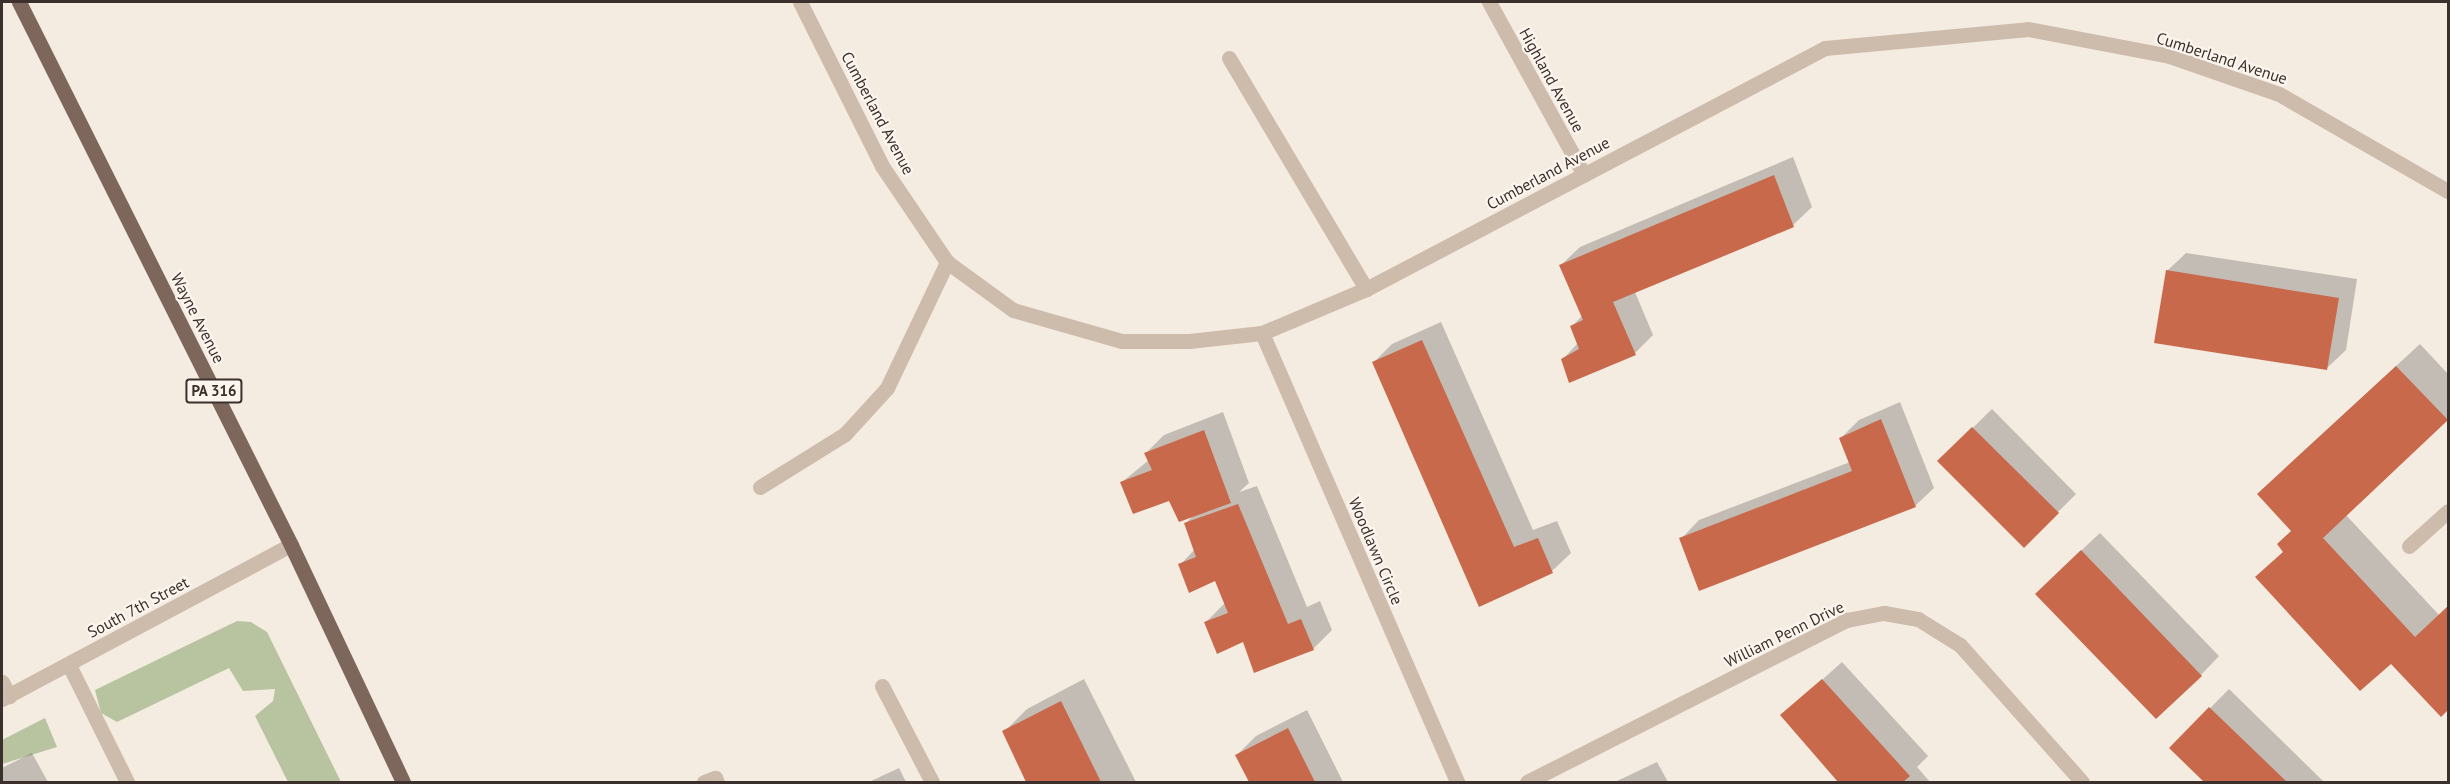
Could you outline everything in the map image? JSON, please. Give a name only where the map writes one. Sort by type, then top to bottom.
[{"type":"main road","name":"Wayne Avenue","points":[[19,2],[291,545],[403,783]]},
{"type":"street","name":"Cumberland Avenue","points":[[800,2],[882,166],[947,262],[1013,310],[1122,341],[1190,341],[1262,333],[1366,289],[1825,48],[2028,29],[2169,56],[2279,94],[2448,191]]},
{"type":"street","name":"Highland Avenue","points":[[1489,2],[1584,175]]},
{"type":"street","points":[[1229,58],[1366,289]]},
{"type":"street","points":[[760,487],[845,434],[887,388],[947,262]]},
{"type":"street","name":"Woodlawn Circle","points":[[1262,333],[1457,783]]},
{"type":"street","points":[[2409,546],[2448,511]]},
{"type":"street","name":"South 7th Street","points":[[4,692],[69,666],[291,545]]},
{"type":"street","name":"William Penn Drive","points":[[1527,783],[1847,620],[1884,613],[1918,619],[1960,645],[2078,781]]},
{"type":"street","points":[[69,666],[127,783]]},
{"type":"street","points":[[882,686],[932,783]]},
{"type":"street","points":[[704,783],[715,778],[717,783]]},
{"type":"green space","points":[[237,621],[251,622],[267,632],[341,782],[288,782],[255,716],[273,701],[275,689],[243,691],[229,668],[117,722],[101,713],[95,690]]},
{"type":"green space","points":[[45,718],[57,747],[2,764],[2,740]]},
{"type":"building","points":[[1774,175],[1794,227],[1613,302],[1636,355],[1569,383],[1561,359],[1579,349],[1570,326],[1583,320],[1559,265]]},
{"type":"building","points":[[2166,270],[2339,298],[2327,370],[2154,343]]},
{"type":"building","points":[[1422,340],[1514,547],[1538,538],[1553,573],[1479,607],[1372,362]]},
{"type":"building","points":[[2396,366],[2448,420],[2323,538],[2415,637],[2448,606],[2448,710],[2441,717],[2391,664],[2360,691],[2255,577],[2283,552],[2277,544],[2291,531],[2257,494]]},
{"type":"building","points":[[1881,419],[1916,507],[1699,591],[1679,538],[1852,471],[1839,438]]},
{"type":"building","points":[[1972,427],[2059,513],[2024,548],[1937,461]]},
{"type":"building","points":[[1204,430],[1231,503],[1179,522],[1169,501],[1133,514],[1120,482],[1152,470],[1144,453]]},
{"type":"building","points":[[1238,504],[1288,624],[1301,619],[1314,650],[1254,673],[1243,642],[1217,654],[1204,622],[1228,613],[1215,581],[1189,593],[1178,564],[1196,557],[1184,523]]},
{"type":"building","points":[[2081,550],[2202,676],[2156,719],[2035,594]]},
{"type":"building","points":[[1822,679],[1910,776],[1903,782],[1838,782],[1780,715]]},
{"type":"building","points":[[1061,701],[1101,782],[1026,782],[1002,731]]},
{"type":"building","points":[[2209,707],[2287,782],[2204,782],[2169,748]]},
{"type":"building","points":[[1288,728],[1315,782],[1249,782],[1235,755]]}]
